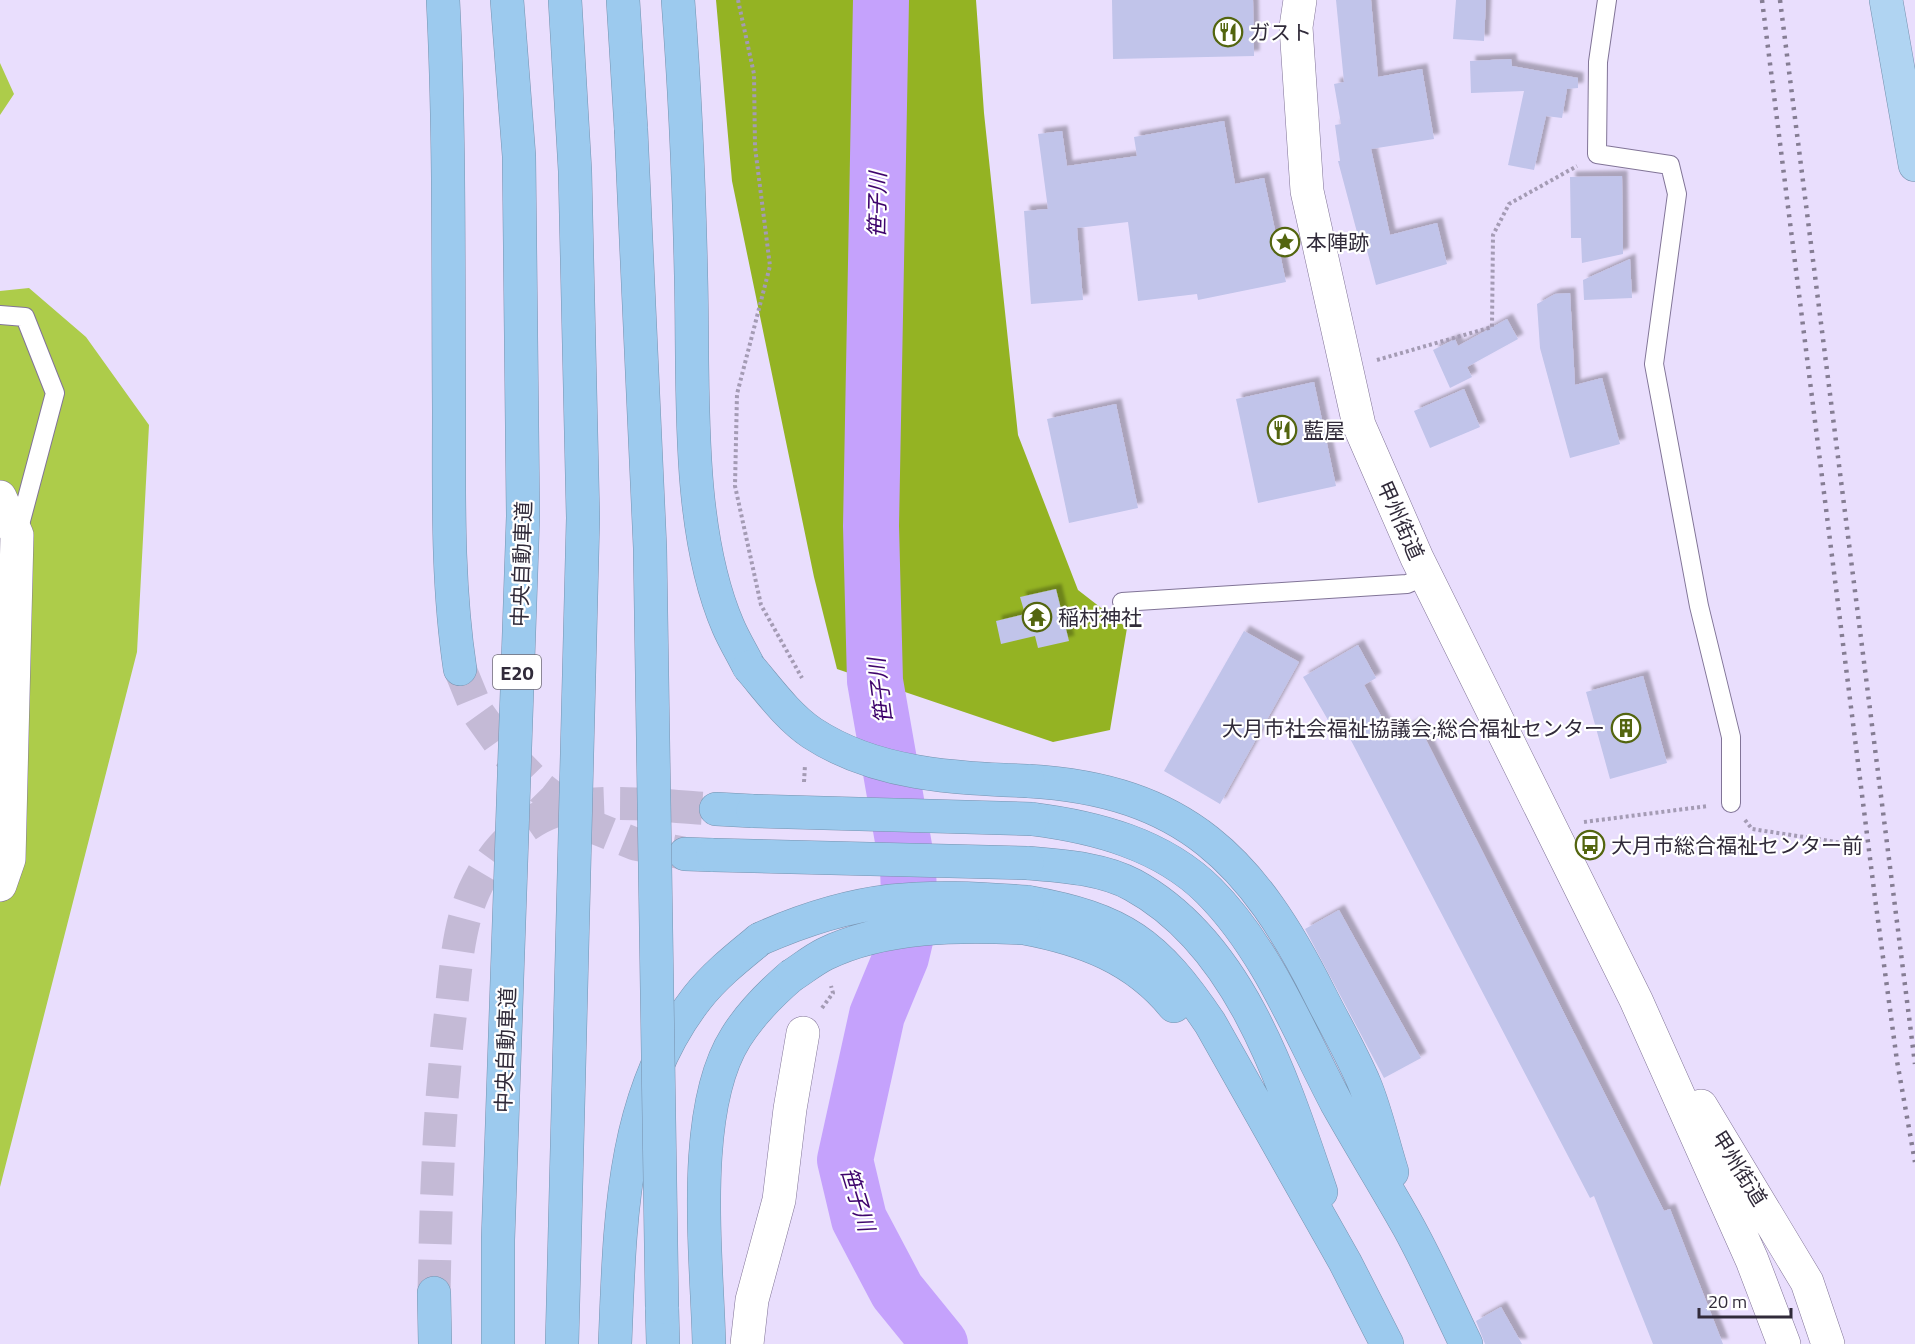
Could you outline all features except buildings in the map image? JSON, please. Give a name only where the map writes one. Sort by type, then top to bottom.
[{"type":"highway","points":[[443,0],[448,240],[450,555],[452,620],[460,669]]},
{"type":"highway","name":"中央自動車道","points":[[498,1344],[498,1240],[523,516],[519,156],[507,0]]},
{"type":"highway","points":[[562,1344],[583,518],[575,183],[565,0]]},
{"type":"highway","points":[[623,0],[650,548],[663,1344]]},
{"type":"highway","points":[[678,0],[690,208],[696,467],[712,576],[728,625],[749,667],[778,702],[811,732],[851,753],[897,769],[936,775],[1067,783],[1116,794],[1156,808],[1196,832],[1233,861],[1293,941],[1365,1086],[1409,1228]]},
{"type":"highway","points":[[1886,0],[1915,165]]},
{"type":"highway","points":[[716,809],[1032,819],[1068,824],[1138,844],[1174,863],[1208,890],[1237,923],[1263,964],[1339,1107],[1409,1228],[1466,1344]]},
{"type":"highway","points":[[699,854],[1027,863],[1095,872],[1131,884],[1166,906],[1197,934],[1224,971],[1272,1057],[1290,1102],[1345,1262]]},
{"type":"highway","points":[[615,1344],[620,1243],[628,1167],[642,1103],[672,1036],[697,998],[726,967],[760,939],[803,920],[842,908],[883,900],[933,897],[1025,915]]},
{"type":"highway","points":[[709,1344],[705,1171],[708,1126],[716,1081],[734,1039],[761,1002],[791,976],[825,954],[860,941],[897,933],[1073,910],[1118,927],[1154,953],[1185,986],[1210,1023],[1345,1262],[1387,1344]]},
{"type":"highway","points":[[434,1293],[435,1344]]},
{"type":"main road","name":"甲州街道","points":[[1300,0],[1296,27],[1307,191],[1359,425],[1426,576],[1636,1000],[1752,1260],[1784,1344]]},
{"type":"main road","points":[[0,497],[17,535],[9,860],[0,885]]},
{"type":"main road","name":"甲州街道","points":[[1636,1000],[1807,1282],[1828,1344]]},
{"type":"main road","points":[[747,1344],[752,1300],[779,1200],[790,1109],[803,1033]]},
{"type":"lane","points":[[1607,0],[1598,63],[1597,154],[1670,165],[1677,194],[1654,364],[1699,606],[1731,736],[1731,803]]},
{"type":"lane","points":[[0,315],[25,317],[55,393],[17,535]]},
{"type":"lane","points":[[1122,602],[1407,584],[1426,576]]},
{"type":"path","points":[[738,0],[754,74],[754,147],[770,266],[737,393],[735,486],[761,605]]},
{"type":"path","points":[[1368,363],[1492,327],[1492,236],[1509,204],[1597,154]]},
{"type":"path","points":[[1604,820],[1731,803],[1752,829],[1856,845]]},
{"type":"green space","points":[[716,0],[976,0],[984,113],[1018,435],[1078,590],[1127,628],[1110,730],[1053,742],[837,669],[814,577],[732,181]]},
{"type":"green space","points":[[0,63],[14,94],[0,115]]},
{"type":"green space","points":[[29,288],[86,337],[149,425],[137,652],[0,1187],[0,291]]},
{"type":"waterway","name":"笹子川","points":[[881,0],[871,526],[875,681],[908,869],[910,919],[901,957],[877,1015],[845,1160],[859,1219],[897,1291],[940,1344]]},
{"type":"tunnel","points":[[460,669],[478,713],[506,752],[542,789],[588,825],[635,844],[683,853]]},
{"type":"tunnel","points":[[434,1293],[439,1147],[448,1038],[462,931],[469,904],[481,877],[500,850],[523,828],[536,819],[566,808],[622,803],[716,809]]},
{"type":"railway","points":[[1762,0],[1875,898],[1897,1061],[1915,1162]]},
{"type":"railway","points":[[1780,0],[1915,1064]]},
{"type":"place","name":"ガスト","points":[[1228,32]]},
{"type":"place","name":"本陣跡","points":[[1285,242]]},
{"type":"place","name":"藍屋","points":[[1282,430]]},
{"type":"place","name":"稲村神社","points":[[1037,617]]},
{"type":"place","name":"大月市社会福祉協議会;総合福祉センター","points":[[1626,728]]},
{"type":"place","name":"大月市総合福祉センター前","points":[[1590,845]]}]
